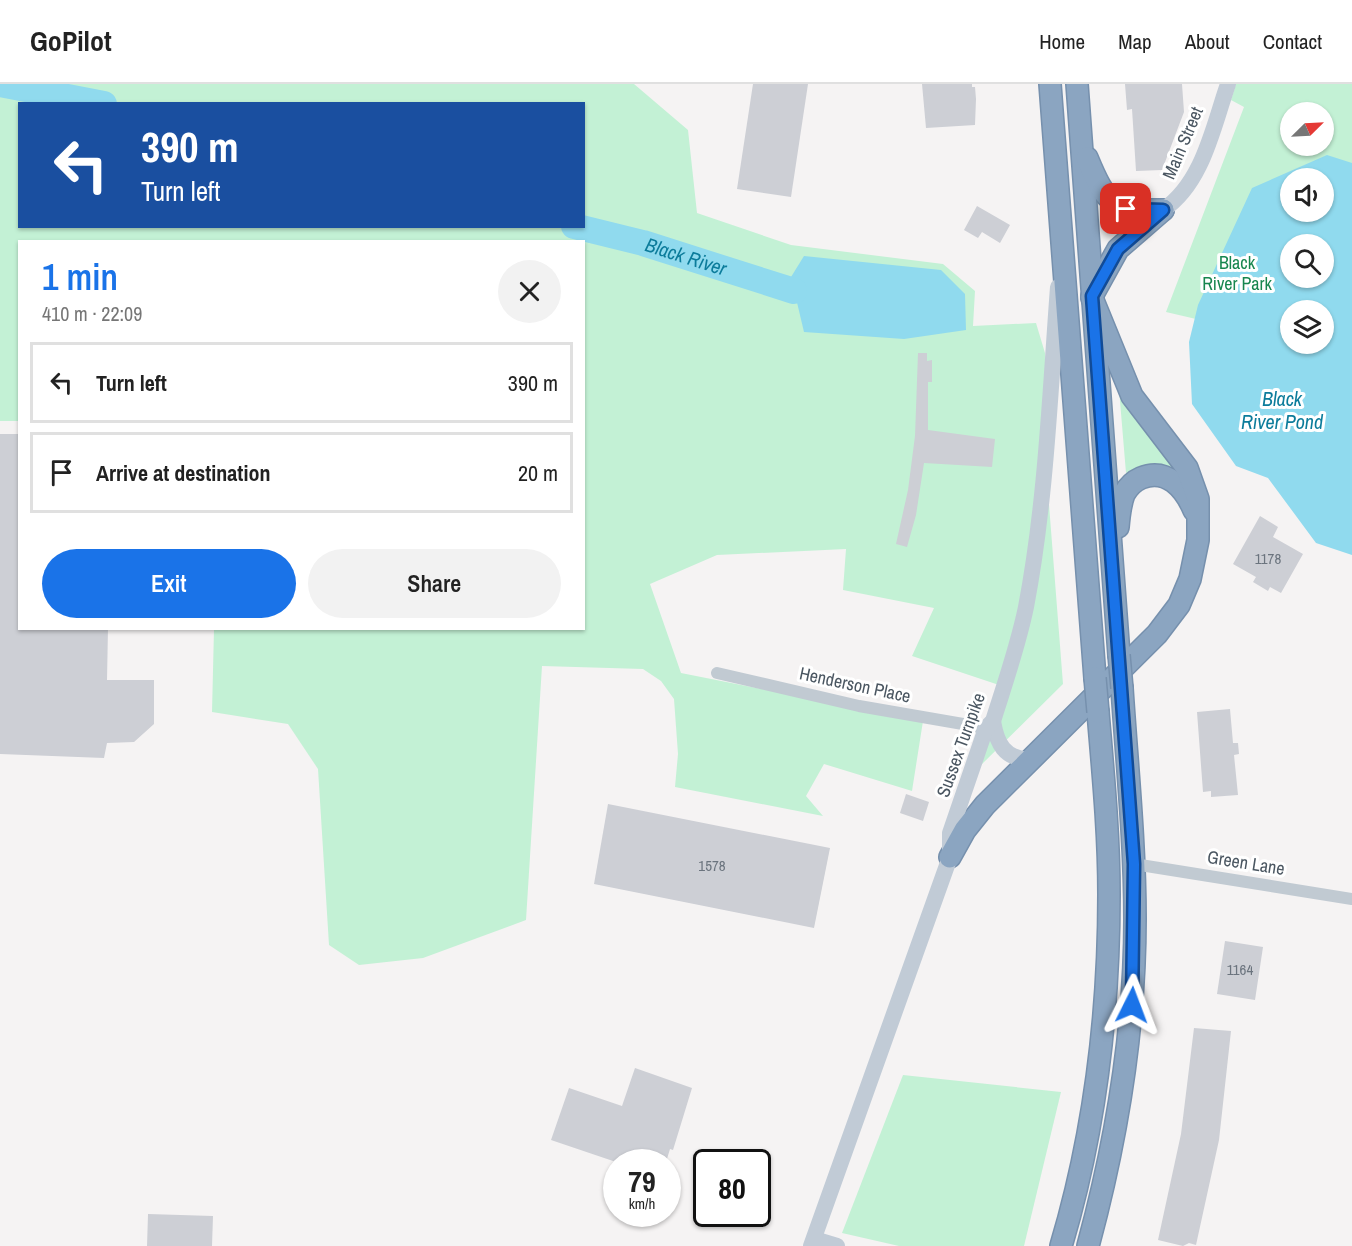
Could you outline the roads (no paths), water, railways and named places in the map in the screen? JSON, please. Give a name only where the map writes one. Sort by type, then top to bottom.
[{"type":"highway","points":[[1050,84],[1098,712],[1109,892],[1104,1027],[1085,1145],[1061,1246]]},
{"type":"highway","points":[[1077,84],[1134,864],[1132,994],[1124,1081],[1112,1149],[1088,1246]]},
{"type":"highway","points":[[1082,144],[1097,180],[1109,199],[1126,209],[1163,210]]},
{"type":"highway","points":[[1092,297],[1118,249],[1163,210]]},
{"type":"highway","points":[[950,856],[965,830],[985,805],[1170,619],[1191,579],[1196,561],[1198,499],[1194,481],[1181,459],[1132,396],[1092,297]]},
{"type":"highway","points":[[1113,576],[1122,501],[1128,488],[1137,480],[1156,475],[1177,484],[1191,502],[1198,523]]},
{"type":"main road","name":"Main Street","points":[[1163,210],[1181,196],[1194,177],[1228,84]]},
{"type":"main road","name":"Sussex Turnpike","points":[[812,1243],[950,856],[950,833],[1017,645],[1031,576],[1052,380],[1062,239]]},
{"type":"main road","points":[[990,724],[1001,748],[1013,757],[1029,760]]},
{"type":"main road","points":[[812,1243],[837,1246]]},
{"type":"street","name":"Henderson Place","points":[[717,673],[859,706],[990,724]]},
{"type":"street","name":"Green Lane","points":[[1134,864],[1352,899]]},
{"type":"water","name":"Black River Pond","points":[[1325,156],[1352,163],[1352,555],[1316,543],[1268,478],[1236,466],[1192,404],[1189,342],[1198,305],[1252,188],[1280,176],[1280,222],[1334,222],[1334,168],[1297,168]]},
{"type":"water","points":[[804,256],[941,270],[965,294],[966,330],[904,339],[804,332],[791,277]]},
{"type":"waterway","name":"Black River","points":[[0,84],[94,102]]},
{"type":"waterway","name":"Black River","points":[[582,228],[643,243],[794,291]]},
{"type":"park label","name":"Black River Park","points":[[1237,273]]}]
